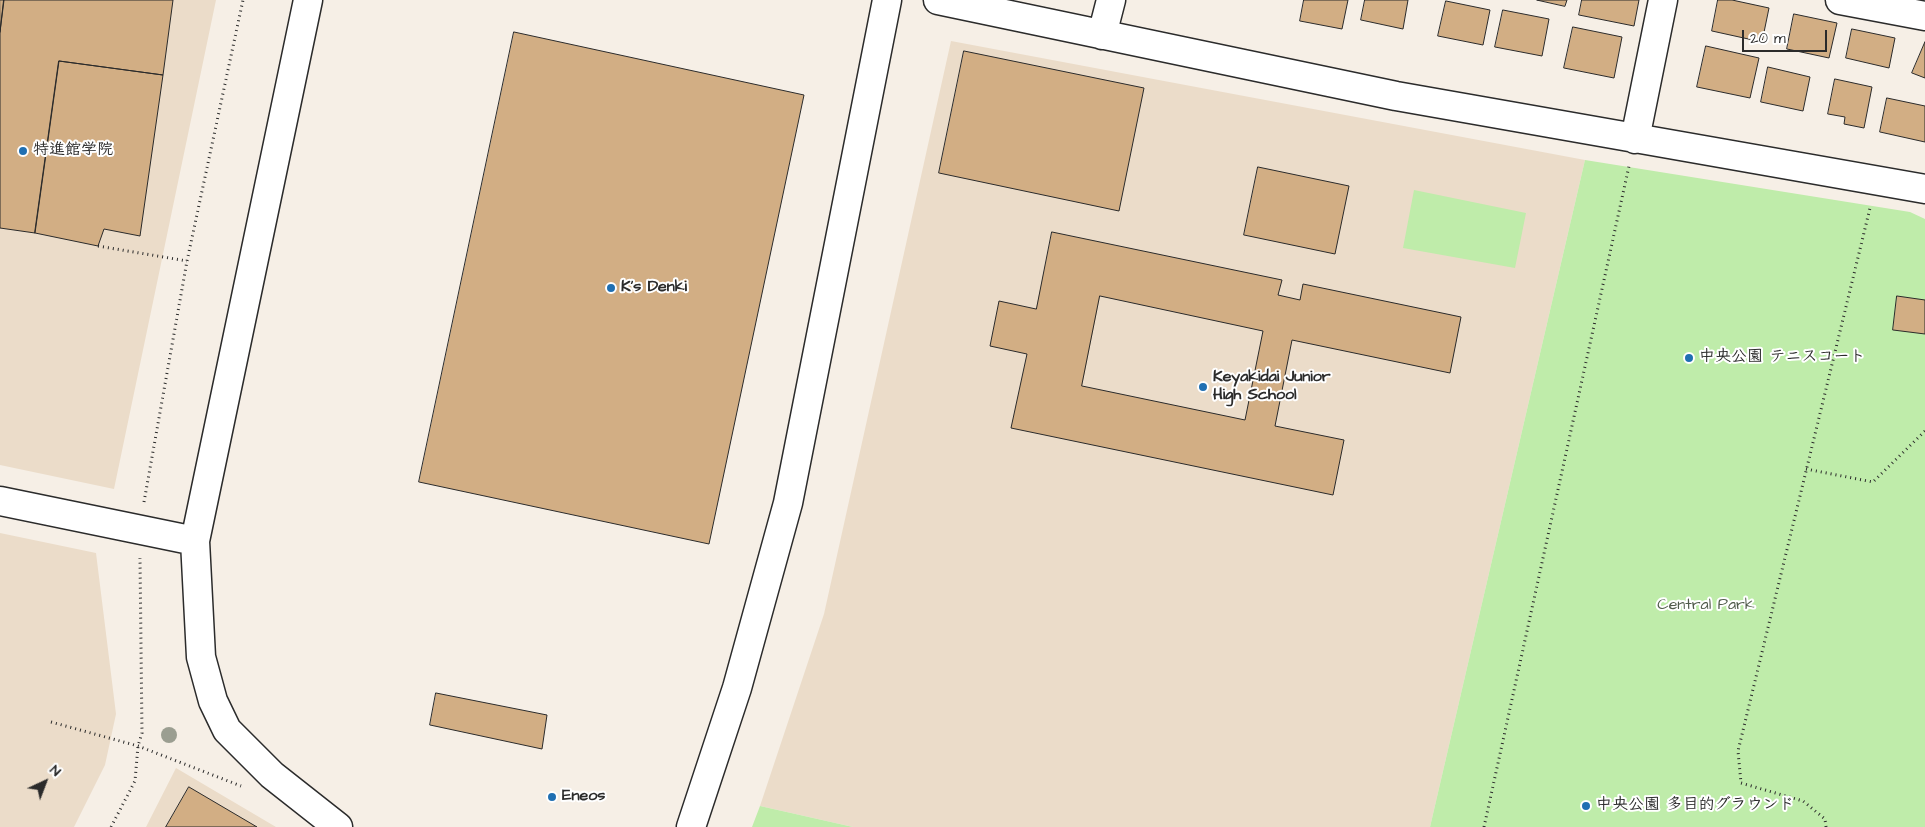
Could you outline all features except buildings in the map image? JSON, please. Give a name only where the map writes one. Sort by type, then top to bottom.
[{"type":"street","points":[[308,0],[195,541],[202,657],[213,701],[227,730],[272,775],[338,827]]},
{"type":"street","points":[[691,827],[738,688],[788,503],[887,0]]},
{"type":"street","points":[[938,0],[1396,96],[1925,189]]},
{"type":"street","points":[[1102,34],[1111,0]]},
{"type":"street","points":[[1636,138],[1663,0]]},
{"type":"street","points":[[1840,0],[1925,16]]},
{"type":"street","points":[[0,501],[195,541]]},
{"type":"path","points":[[112,827],[135,781],[142,723],[140,530],[187,261],[244,0]]},
{"type":"path","points":[[1484,827],[1636,138]]},
{"type":"path","points":[[1826,827],[1825,819],[1803,801],[1741,783],[1738,751],[1877,181]]},
{"type":"path","points":[[98,246],[187,261]]},
{"type":"path","points":[[1806,469],[1873,482],[1925,431]]},
{"type":"path","points":[[51,722],[138,746],[247,788]]},
{"type":"shaded area","points":[[0,0],[216,0],[114,489],[0,465]]},
{"type":"shaded area","name":"Keyakidai Junior High School","points":[[951,41],[1585,160],[1430,827],[853,827],[760,806],[824,614]]},
{"type":"shaded area","points":[[0,533],[96,553],[116,714],[105,765],[74,827],[0,827]]},
{"type":"shaded area","points":[[176,768],[276,827],[146,827]]},
{"type":"green space","name":"Central Park","points":[[1585,160],[1910,212],[1925,219],[1925,827],[1430,827]]},
{"type":"green space","points":[[1414,190],[1526,213],[1515,268],[1403,248]]},
{"type":"green space","points":[[760,806],[853,827],[752,827]]},
{"type":"place","name":"特進館学院","points":[[23,151]]},
{"type":"place","name":"K's Denki","points":[[611,288]]},
{"type":"place","name":"中央公園 テニスコート","points":[[1689,358]]},
{"type":"place","name":"Keyakidai Junior High School","points":[[1203,387]]},
{"type":"place","name":"Eneos","points":[[552,797]]},
{"type":"place","name":"中央公園 多目的グラウンド","points":[[1586,806]]}]
